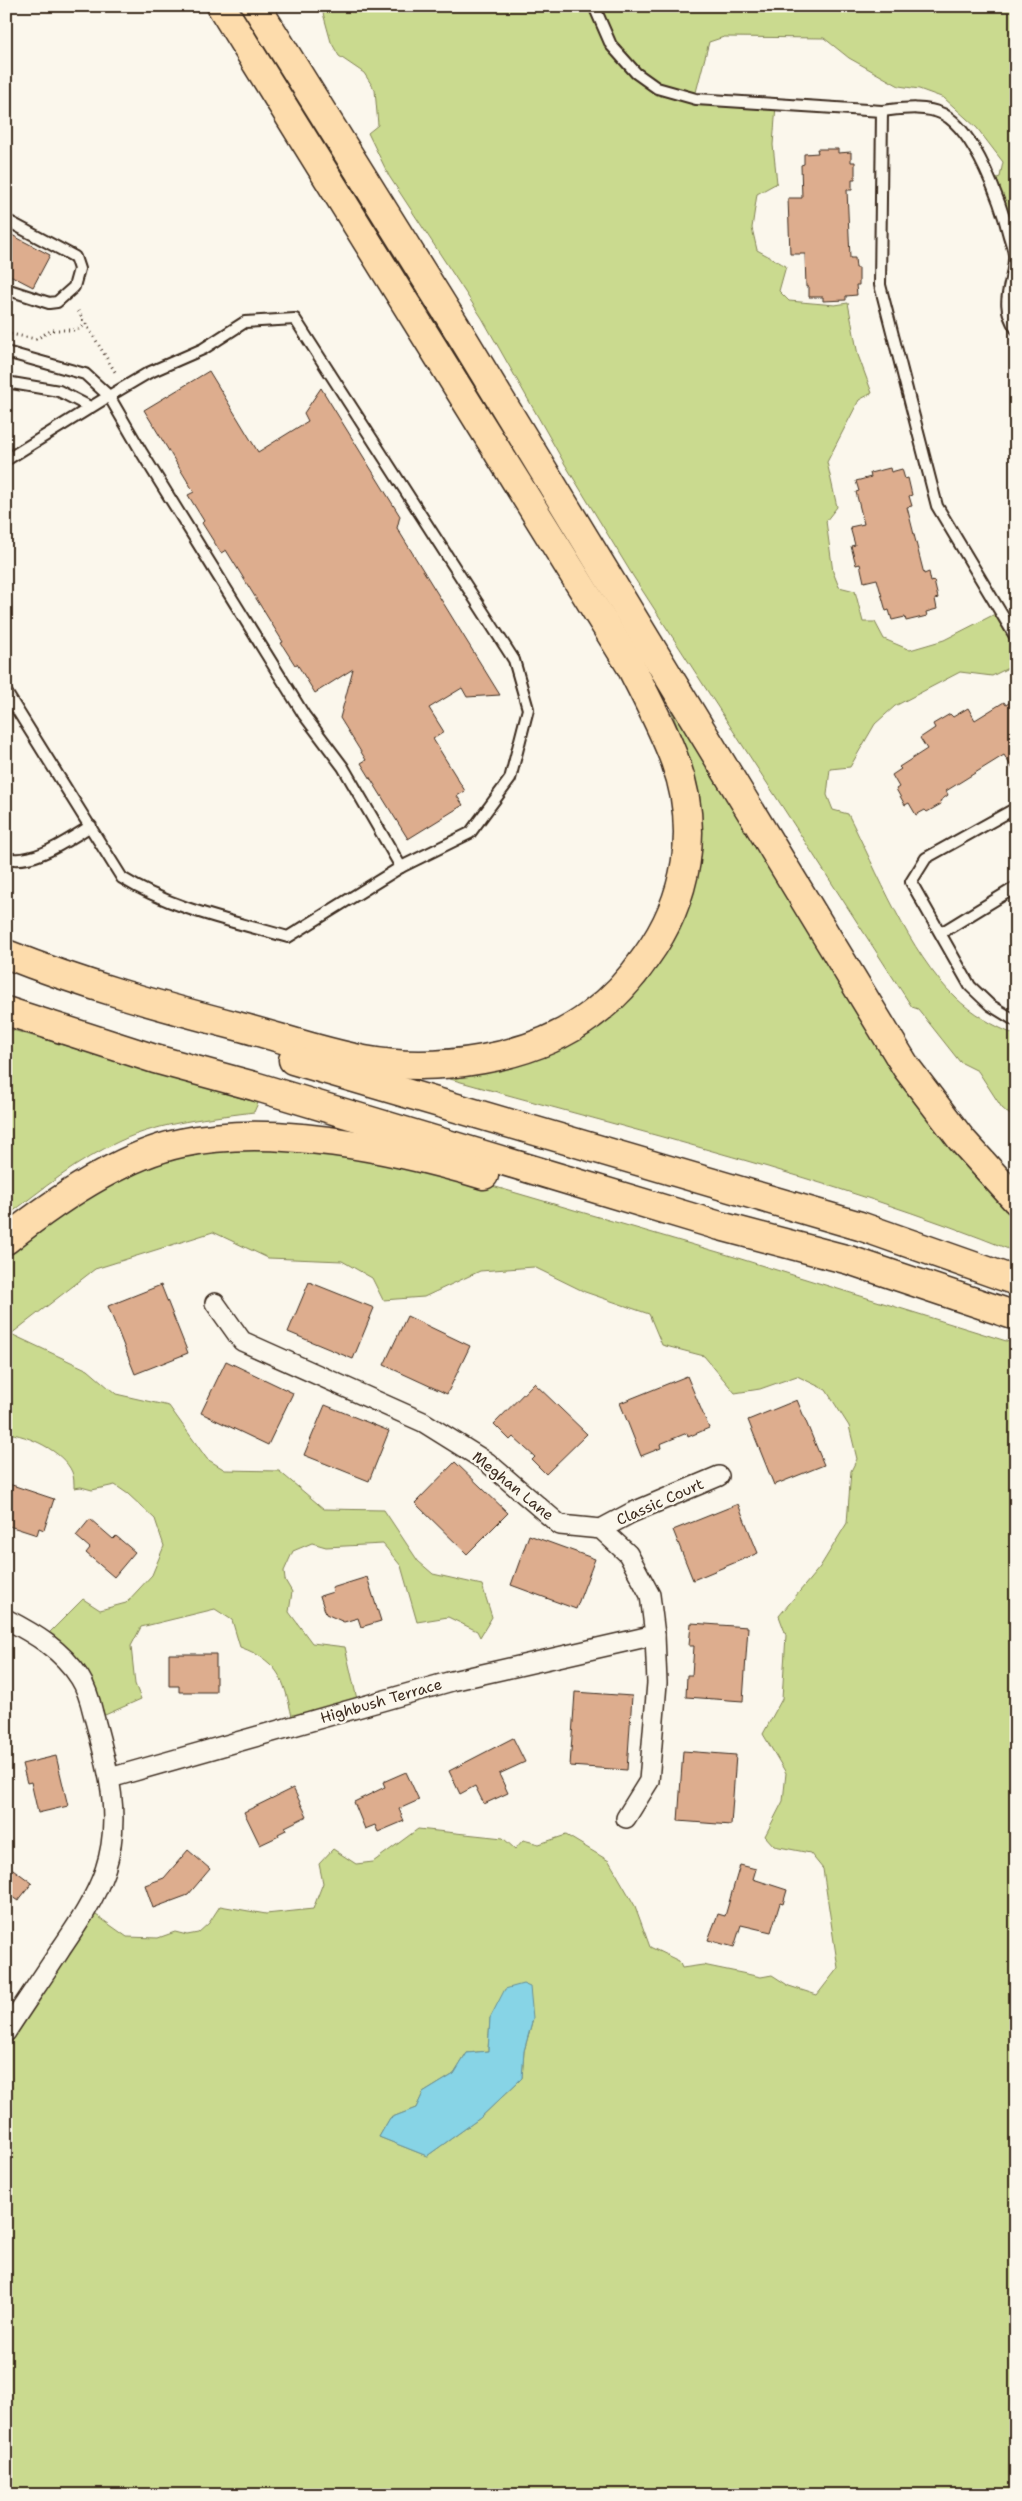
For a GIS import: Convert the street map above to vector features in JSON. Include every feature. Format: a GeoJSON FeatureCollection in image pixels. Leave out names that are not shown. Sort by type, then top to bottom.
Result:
{"type":"FeatureCollection","features":[{"type":"Feature","properties":{"kind":"highway"},"geometry":{"type":"LineString","coordinates":[[6,954],[100,987],[184,1012],[364,1060],[428,1065],[461,1064],[501,1055],[551,1037],[589,1017],[614,996],[635,973],[655,945],[671,917],[683,885],[689,840],[685,794],[676,762],[630,665],[222,6]]}},
{"type":"Feature","properties":{"kind":"highway"},"geometry":{"type":"LineString","coordinates":[[256,6],[455,325],[906,1067],[961,1139],[1016,1200]]}},
{"type":"Feature","properties":{"kind":"highway"},"geometry":{"type":"LineString","coordinates":[[6,971],[192,1033],[320,1068],[851,1224],[1016,1281]]}},
{"type":"Feature","properties":{"kind":"highway"},"geometry":{"type":"LineString","coordinates":[[6,1011],[155,1059],[254,1086],[720,1226],[849,1260],[1016,1316]]}},
{"type":"Feature","properties":{"kind":"highway"},"geometry":{"type":"LineString","coordinates":[[6,1240],[93,1179],[152,1151],[181,1143],[221,1138],[303,1139],[411,1156],[537,1191],[720,1226]]}},
{"type":"Feature","properties":{"kind":"street","name":"Meghan Lane"},"geometry":{"type":"LineString","coordinates":[[215,1303],[242,1341],[423,1422],[487,1462],[560,1525],[601,1528]]}},
{"type":"Feature","properties":{"kind":"street","name":"Classic Court"},"geometry":{"type":"LineString","coordinates":[[601,1528],[631,1513],[718,1476]]}},
{"type":"Feature","properties":{"kind":"street"},"geometry":{"type":"LineString","coordinates":[[601,1528],[628,1554],[650,1595],[655,1635],[656,1692],[649,1782],[626,1818]]}},
{"type":"Feature","properties":{"kind":"street"},"geometry":{"type":"LineString","coordinates":[[6,1620],[38,1636],[53,1648],[79,1677],[88,1693],[110,1778],[112,1832],[105,1871],[86,1911],[6,2032]]}},
{"type":"Feature","properties":{"kind":"street","name":"Highbush Terrace"},"geometry":{"type":"LineString","coordinates":[[110,1778],[452,1681],[655,1635]]}},
{"type":"Feature","properties":{"kind":"lane"},"geometry":{"type":"LineString","coordinates":[[594,6],[611,45],[636,73],[657,88],[696,99],[882,111],[917,108],[943,114],[964,133],[1002,206],[1014,258],[1006,294],[1008,317],[1016,329]]}},
{"type":"Feature","properties":{"kind":"lane"},"geometry":{"type":"LineString","coordinates":[[882,111],[880,285],[937,506],[1016,638]]}},
{"type":"Feature","properties":{"kind":"lane"},"geometry":{"type":"LineString","coordinates":[[6,220],[75,257],[79,269],[74,287],[57,302],[49,304],[6,289]]}},
{"type":"Feature","properties":{"kind":"lane"},"geometry":{"type":"LineString","coordinates":[[6,460],[148,373],[203,349],[245,322],[295,319],[514,660],[528,709],[510,779],[470,833],[401,867],[288,937],[215,916],[146,893],[122,878],[6,693]]}},
{"type":"Feature","properties":{"kind":"lane"},"geometry":{"type":"LineString","coordinates":[[6,352],[85,374],[109,396],[142,453],[304,715],[343,767],[401,867]]}},
{"type":"Feature","properties":{"kind":"lane"},"geometry":{"type":"LineString","coordinates":[[6,382],[59,391],[90,407]]}},
{"type":"Feature","properties":{"kind":"lane"},"geometry":{"type":"LineString","coordinates":[[1016,808],[926,858],[911,882],[970,986],[990,1005],[1016,1021]]}},
{"type":"Feature","properties":{"kind":"lane"},"geometry":{"type":"LineString","coordinates":[[6,858],[16,860],[50,850],[91,826]]}},
{"type":"Feature","properties":{"kind":"lane"},"geometry":{"type":"LineString","coordinates":[[941,932],[1016,887]]}},
{"type":"Feature","properties":{"kind":"path"},"geometry":{"type":"LineString","coordinates":[[78,311],[124,387]]}},
{"type":"Feature","properties":{"kind":"path"},"geometry":{"type":"LineString","coordinates":[[6,333],[36,339],[52,330],[77,330],[87,324]]}},
{"type":"Feature","properties":{"kind":"green space"},"geometry":{"type":"Polygon","coordinates":[[[321,6],[1016,6],[1016,241],[999,199],[997,178],[1000,177],[1003,162],[977,128],[944,98],[919,89],[899,86],[849,58],[824,38],[724,37],[709,42],[695,96],[776,105],[773,145],[777,183],[757,194],[752,228],[757,250],[786,266],[779,291],[789,301],[835,305],[848,303],[858,355],[872,393],[859,400],[827,462],[837,507],[826,521],[833,572],[839,587],[855,591],[863,622],[875,622],[884,639],[910,650],[944,640],[995,614],[1001,616],[1016,643],[1016,664],[992,676],[960,672],[895,706],[875,724],[850,767],[830,769],[827,795],[833,810],[848,814],[895,910],[923,958],[938,979],[968,1009],[992,1024],[1016,1035],[1016,1120],[1002,1108],[978,1071],[960,1062],[918,1009],[912,1007],[633,576],[563,461],[482,318],[389,176],[368,133],[378,125],[375,90],[364,73],[339,56],[331,42],[321,6]]]}},
{"type":"Feature","properties":{"kind":"green space"},"geometry":{"type":"Polygon","coordinates":[[[672,700],[1016,1213],[1016,1252],[946,1225],[804,1178],[660,1136],[443,1077],[531,1053],[650,963],[698,805],[687,753],[670,707],[672,700]]]}},
{"type":"Feature","properties":{"kind":"green space"},"geometry":{"type":"Polygon","coordinates":[[[6,1028],[258,1103],[254,1112],[169,1125],[120,1141],[75,1166],[6,1217],[6,1028]]]}},
{"type":"Feature","properties":{"kind":"green space"},"geometry":{"type":"Polygon","coordinates":[[[297,1141],[482,1183],[728,1255],[1016,1344],[1016,2495],[6,2495],[6,2028],[89,1910],[127,1937],[158,1938],[175,1932],[187,1935],[198,1933],[209,1923],[220,1906],[266,1914],[313,1909],[323,1883],[319,1864],[333,1849],[356,1864],[373,1862],[418,1829],[503,1838],[515,1849],[523,1840],[539,1844],[566,1835],[609,1861],[635,1906],[650,1947],[679,1961],[682,1968],[703,1965],[761,1977],[772,1975],[789,1986],[817,1995],[838,1968],[823,1869],[810,1853],[774,1846],[765,1836],[783,1801],[786,1773],[763,1734],[782,1699],[786,1635],[779,1616],[820,1567],[847,1523],[851,1471],[857,1459],[849,1426],[826,1390],[797,1376],[760,1389],[735,1393],[704,1356],[662,1345],[649,1314],[585,1292],[534,1267],[480,1271],[424,1297],[383,1300],[372,1278],[342,1261],[268,1258],[213,1232],[95,1269],[11,1334],[88,1370],[116,1394],[169,1406],[207,1459],[225,1470],[279,1471],[324,1509],[384,1510],[418,1561],[433,1574],[482,1585],[492,1617],[480,1637],[477,1631],[448,1617],[417,1622],[401,1566],[383,1544],[326,1547],[312,1543],[293,1551],[284,1571],[285,1580],[292,1592],[289,1612],[312,1643],[345,1647],[359,1708],[294,1725],[288,1698],[280,1677],[274,1668],[255,1653],[240,1647],[232,1620],[215,1609],[141,1627],[131,1646],[135,1684],[141,1699],[96,1719],[43,1639],[83,1599],[100,1610],[126,1603],[152,1575],[164,1546],[155,1519],[128,1494],[115,1485],[92,1490],[81,1487],[74,1488],[72,1472],[61,1457],[44,1445],[15,1434],[6,1433],[6,1257],[119,1174],[208,1150],[297,1141]],[[490,2018],[488,2051],[467,2053],[454,2074],[423,2093],[416,2108],[390,2118],[379,2137],[427,2156],[480,2118],[522,2078],[524,2051],[533,2018],[490,2018]]]}},
{"type":"Feature","properties":{"kind":"water"},"geometry":{"type":"Polygon","coordinates":[[[523,1984],[530,1987],[533,2018],[524,2051],[522,2078],[480,2118],[427,2156],[379,2137],[390,2118],[416,2108],[423,2093],[454,2074],[467,2053],[488,2051],[490,2018],[505,1989],[523,1984]]]}},
{"type":"Feature","properties":{"kind":"building"},"geometry":{"type":"Polygon","coordinates":[[[817,149],[838,149],[838,153],[851,152],[851,162],[855,162],[855,179],[852,179],[852,190],[847,190],[850,258],[855,258],[856,268],[859,268],[859,285],[856,285],[857,295],[846,296],[846,300],[823,301],[823,297],[809,297],[809,287],[806,287],[805,254],[790,254],[788,198],[802,198],[801,165],[804,164],[804,154],[818,153],[817,149]]]}},
{"type":"Feature","properties":{"kind":"building"},"geometry":{"type":"Polygon","coordinates":[[[6,232],[50,255],[33,287],[6,273],[6,232]]]}},
{"type":"Feature","properties":{"kind":"building"},"geometry":{"type":"Polygon","coordinates":[[[209,371],[258,452],[308,421],[304,413],[321,388],[400,516],[397,528],[500,695],[467,697],[462,688],[429,708],[444,732],[433,739],[465,791],[457,796],[463,805],[408,839],[361,763],[366,760],[340,718],[353,669],[315,693],[281,643],[283,642],[226,550],[221,553],[202,523],[204,521],[188,495],[194,492],[144,410],[209,371]]]}},
{"type":"Feature","properties":{"kind":"building"},"geometry":{"type":"Polygon","coordinates":[[[890,468],[891,472],[902,469],[905,479],[908,478],[912,495],[909,496],[912,506],[907,507],[924,574],[929,572],[931,582],[934,581],[938,598],[935,599],[937,609],[926,612],[927,616],[906,621],[905,617],[892,620],[889,610],[886,611],[877,579],[864,582],[860,564],[856,565],[851,546],[855,545],[850,527],[864,524],[856,492],[859,491],[856,481],[871,477],[870,473],[890,468]]]}},
{"type":"Feature","properties":{"kind":"building"},"geometry":{"type":"Polygon","coordinates":[[[1016,698],[1016,774],[1004,755],[946,791],[948,795],[940,801],[941,804],[927,812],[925,810],[916,815],[909,803],[905,805],[896,789],[899,787],[892,775],[901,769],[899,767],[927,749],[920,738],[935,728],[933,724],[950,714],[953,717],[968,708],[975,720],[1004,702],[1006,705],[1016,698]]]}},
{"type":"Feature","properties":{"kind":"building"},"geometry":{"type":"Polygon","coordinates":[[[309,1282],[374,1308],[353,1359],[288,1332],[309,1282]]]}},
{"type":"Feature","properties":{"kind":"building"},"geometry":{"type":"Polygon","coordinates":[[[161,1285],[188,1353],[135,1374],[108,1306],[161,1285]]]}},
{"type":"Feature","properties":{"kind":"building"},"geometry":{"type":"Polygon","coordinates":[[[407,1316],[470,1346],[447,1394],[384,1365],[407,1316]]]}},
{"type":"Feature","properties":{"kind":"building"},"geometry":{"type":"Polygon","coordinates":[[[226,1361],[293,1393],[268,1445],[201,1413],[226,1361]]]}},
{"type":"Feature","properties":{"kind":"building"},"geometry":{"type":"Polygon","coordinates":[[[687,1376],[709,1428],[688,1437],[687,1433],[660,1444],[661,1448],[641,1456],[620,1403],[687,1376]]]}},
{"type":"Feature","properties":{"kind":"building"},"geometry":{"type":"Polygon","coordinates":[[[534,1383],[587,1434],[546,1474],[532,1460],[535,1457],[513,1437],[510,1440],[494,1424],[534,1383]]]}},
{"type":"Feature","properties":{"kind":"building"},"geometry":{"type":"Polygon","coordinates":[[[797,1400],[824,1465],[774,1485],[748,1420],[797,1400]]]}},
{"type":"Feature","properties":{"kind":"building"},"geometry":{"type":"Polygon","coordinates":[[[325,1405],[389,1431],[369,1481],[304,1455],[325,1405]]]}},
{"type":"Feature","properties":{"kind":"building"},"geometry":{"type":"Polygon","coordinates":[[[455,1462],[508,1513],[467,1554],[415,1503],[455,1462]]]}},
{"type":"Feature","properties":{"kind":"building"},"geometry":{"type":"Polygon","coordinates":[[[6,1483],[54,1499],[44,1530],[39,1528],[37,1535],[6,1525],[6,1483]]]}},
{"type":"Feature","properties":{"kind":"building"},"geometry":{"type":"Polygon","coordinates":[[[738,1504],[758,1553],[693,1580],[673,1530],[738,1504]]]}},
{"type":"Feature","properties":{"kind":"building"},"geometry":{"type":"Polygon","coordinates":[[[90,1519],[113,1539],[116,1536],[135,1552],[114,1577],[86,1553],[90,1548],[76,1536],[90,1519]]]}},
{"type":"Feature","properties":{"kind":"building"},"geometry":{"type":"Polygon","coordinates":[[[529,1535],[595,1559],[576,1609],[511,1585],[529,1535]]]}},
{"type":"Feature","properties":{"kind":"building"},"geometry":{"type":"Polygon","coordinates":[[[367,1577],[381,1621],[361,1627],[358,1618],[344,1622],[326,1614],[320,1596],[333,1592],[332,1588],[367,1577]]]}},
{"type":"Feature","properties":{"kind":"building"},"geometry":{"type":"Polygon","coordinates":[[[691,1623],[748,1627],[743,1701],[686,1697],[687,1675],[692,1675],[694,1646],[689,1646],[691,1623]]]}},
{"type":"Feature","properties":{"kind":"building"},"geometry":{"type":"Polygon","coordinates":[[[169,1654],[216,1654],[216,1692],[179,1692],[179,1686],[169,1686],[169,1654]]]}},
{"type":"Feature","properties":{"kind":"building"},"geometry":{"type":"Polygon","coordinates":[[[575,1692],[632,1696],[627,1770],[570,1766],[575,1692]]]}},
{"type":"Feature","properties":{"kind":"building"},"geometry":{"type":"Polygon","coordinates":[[[513,1738],[525,1762],[499,1774],[508,1793],[484,1804],[475,1786],[460,1794],[449,1771],[513,1738]]]}},
{"type":"Feature","properties":{"kind":"building"},"geometry":{"type":"Polygon","coordinates":[[[683,1751],[736,1755],[731,1825],[678,1821],[683,1751]]]}},
{"type":"Feature","properties":{"kind":"building"},"geometry":{"type":"Polygon","coordinates":[[[56,1756],[68,1806],[38,1813],[31,1782],[27,1783],[22,1764],[56,1756]]]}},
{"type":"Feature","properties":{"kind":"building"},"geometry":{"type":"Polygon","coordinates":[[[406,1772],[419,1800],[399,1809],[404,1821],[378,1832],[375,1825],[365,1829],[354,1802],[385,1787],[383,1782],[406,1772]]]}},
{"type":"Feature","properties":{"kind":"building"},"geometry":{"type":"Polygon","coordinates":[[[293,1788],[307,1816],[285,1827],[286,1830],[278,1834],[279,1836],[260,1845],[244,1812],[293,1788]]]}},
{"type":"Feature","properties":{"kind":"building"},"geometry":{"type":"Polygon","coordinates":[[[188,1850],[210,1869],[188,1895],[153,1908],[145,1885],[164,1878],[188,1850]]]}},
{"type":"Feature","properties":{"kind":"building"},"geometry":{"type":"Polygon","coordinates":[[[6,1864],[32,1883],[18,1901],[6,1893],[6,1864]]]}},
{"type":"Feature","properties":{"kind":"building"},"geometry":{"type":"Polygon","coordinates":[[[740,1865],[756,1869],[753,1879],[787,1890],[783,1904],[780,1903],[771,1932],[741,1925],[734,1947],[708,1940],[718,1914],[725,1916],[740,1865]]]}}]}
